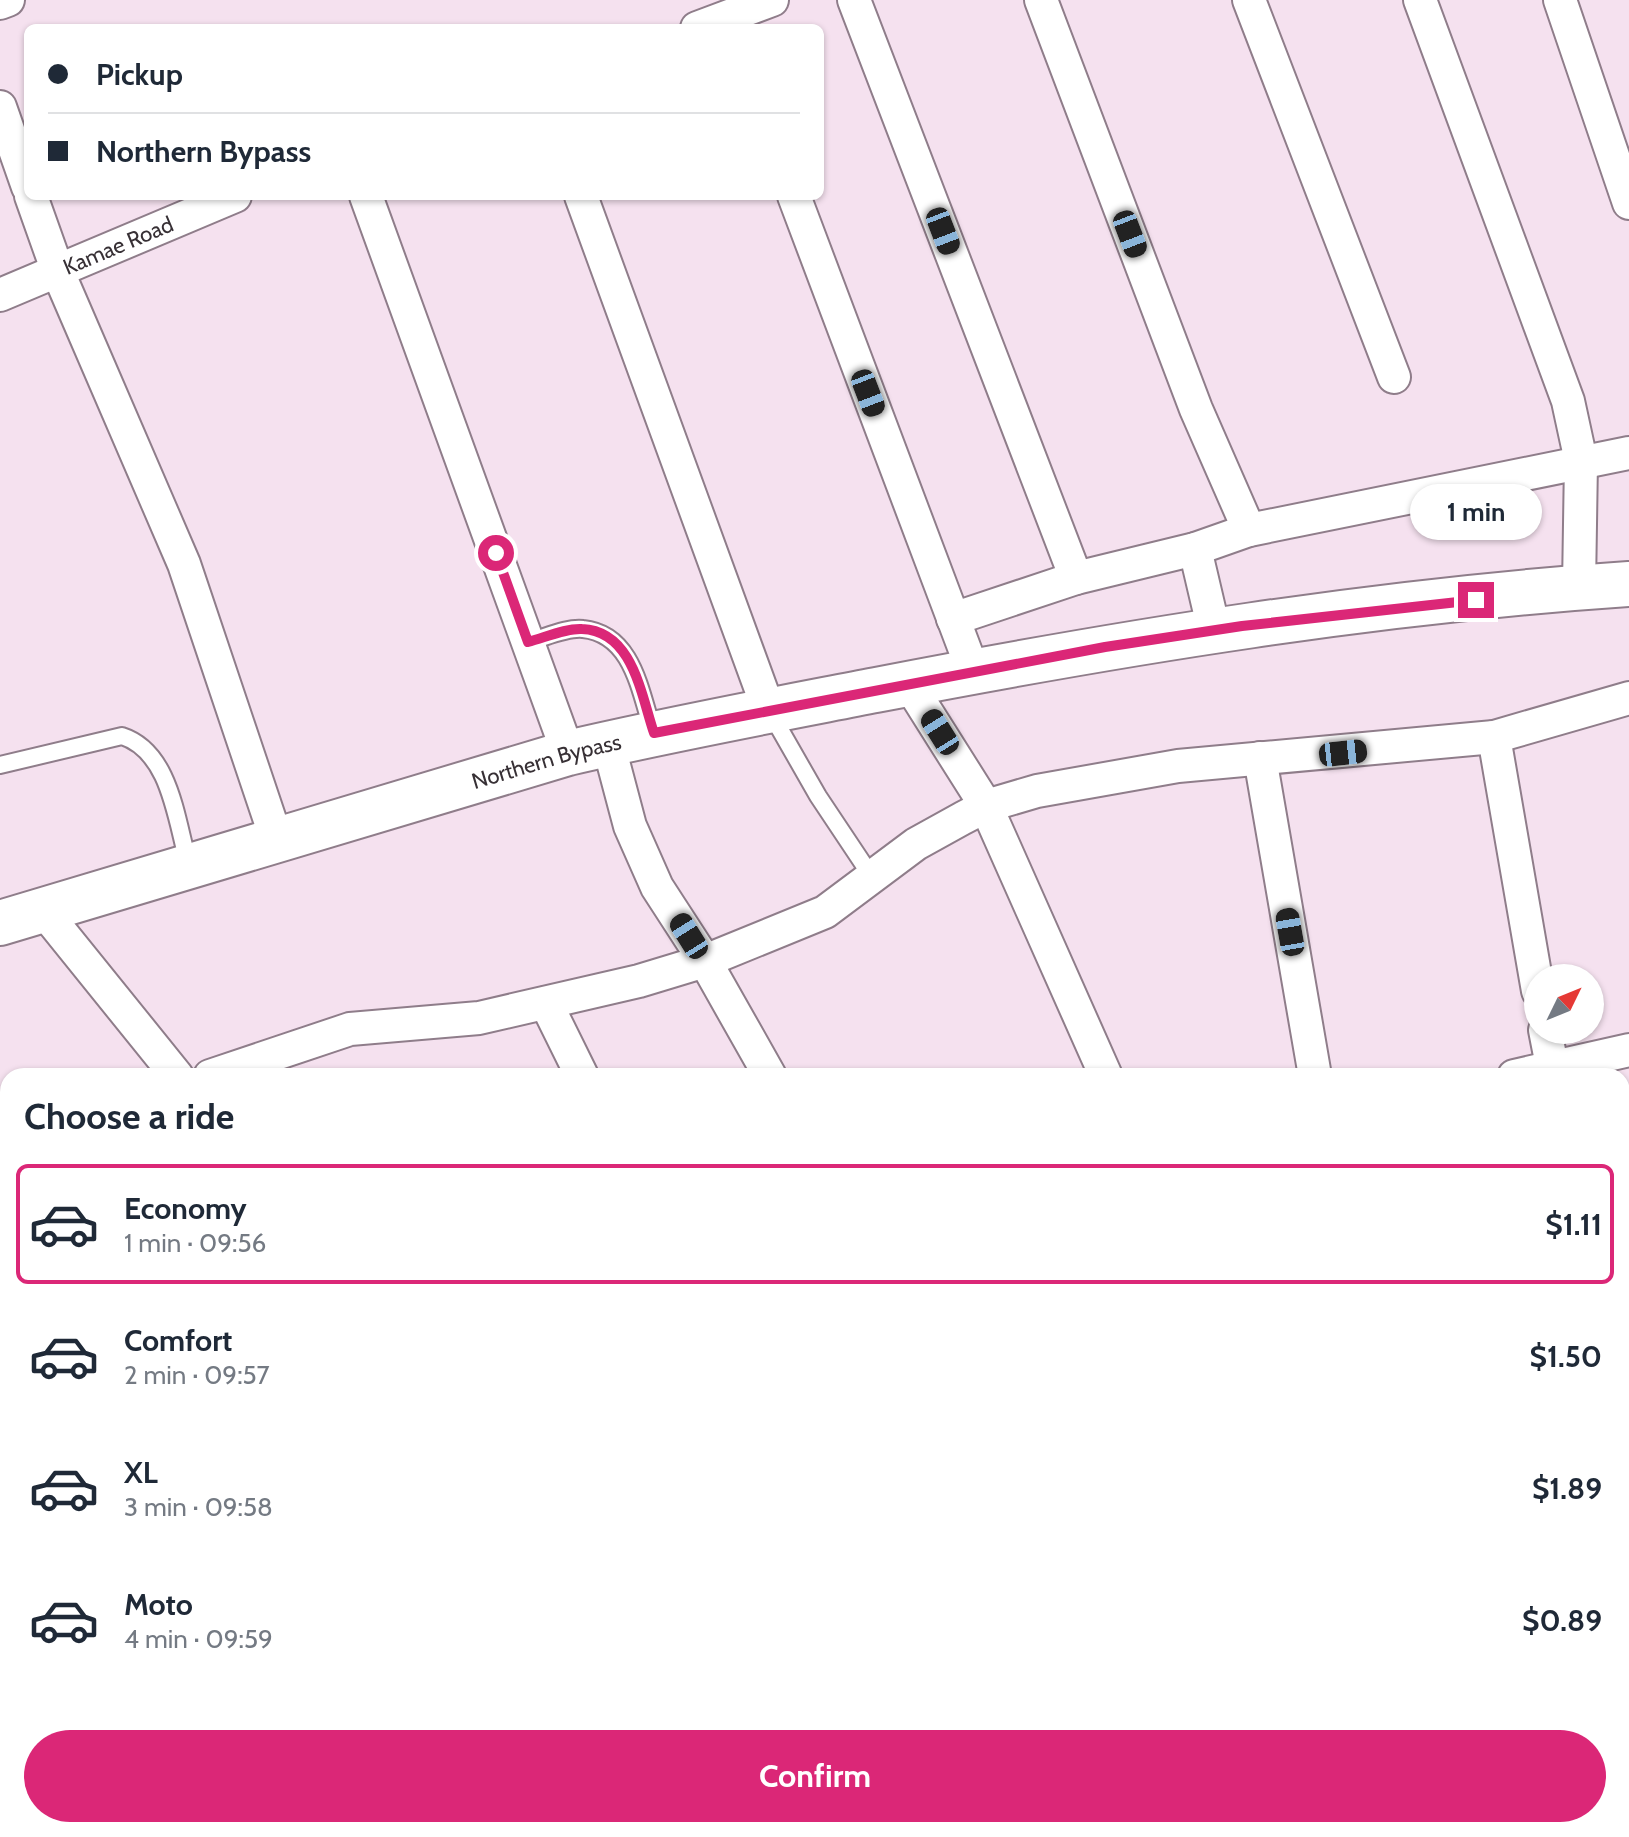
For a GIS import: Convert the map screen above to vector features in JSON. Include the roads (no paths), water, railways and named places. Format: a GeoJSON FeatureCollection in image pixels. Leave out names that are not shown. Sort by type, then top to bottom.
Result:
{"type":"FeatureCollection","features":[{"type":"Feature","properties":{"kind":"main road","name":"Northern Bypass"},"geometry":{"type":"LineString","coordinates":[[0,923],[588,748],[654,733],[973,671],[1214,630],[1579,587],[1629,584]]}},
{"type":"Feature","properties":{"kind":"street"},"geometry":{"type":"LineString","coordinates":[[0,3],[8,0]]}},
{"type":"Feature","properties":{"kind":"street"},"geometry":{"type":"LineString","coordinates":[[729,22],[772,0]]}},
{"type":"Feature","properties":{"kind":"street"},"geometry":{"type":"LineString","coordinates":[[854,0],[1076,578]]}},
{"type":"Feature","properties":{"kind":"street"},"geometry":{"type":"LineString","coordinates":[[1041,0],[1196,409],[1249,530]]}},
{"type":"Feature","properties":{"kind":"street"},"geometry":{"type":"LineString","coordinates":[[1249,0],[1394,377]]}},
{"type":"Feature","properties":{"kind":"street"},"geometry":{"type":"LineString","coordinates":[[1420,0],[1568,401],[1581,461],[1579,587]]}},
{"type":"Feature","properties":{"kind":"street"},"geometry":{"type":"LineString","coordinates":[[1560,0],[1629,203]]}},
{"type":"Feature","properties":{"kind":"street"},"geometry":{"type":"LineString","coordinates":[[0,107],[24,176]]}},
{"type":"Feature","properties":{"kind":"street"},"geometry":{"type":"LineString","coordinates":[[32,200],[58,272],[184,564],[277,841]]}},
{"type":"Feature","properties":{"kind":"street","name":"Kamae Road"},"geometry":{"type":"LineString","coordinates":[[0,295],[226,200]]}},
{"type":"Feature","properties":{"kind":"street"},"geometry":{"type":"LineString","coordinates":[[367,200],[528,642],[630,826],[657,887],[705,961],[765,1068]]}},
{"type":"Feature","properties":{"kind":"street"},"geometry":{"type":"LineString","coordinates":[[582,200],[769,711]]}},
{"type":"Feature","properties":{"kind":"street"},"geometry":{"type":"LineString","coordinates":[[796,200],[973,671]]}},
{"type":"Feature","properties":{"kind":"street"},"geometry":{"type":"LineString","coordinates":[[953,619],[1076,578],[1195,549],[1249,530],[1629,453]]}},
{"type":"Feature","properties":{"kind":"street"},"geometry":{"type":"LineString","coordinates":[[1195,549],[1214,630]]}},
{"type":"Feature","properties":{"kind":"street"},"geometry":{"type":"LineString","coordinates":[[909,684],[986,806],[1102,1068]]}},
{"type":"Feature","properties":{"kind":"street"},"geometry":{"type":"LineString","coordinates":[[234,1068],[350,1029],[479,1018],[639,981],[705,961],[825,912],[916,844],[986,806],[1037,791],[1125,775],[1260,758],[1316,756],[1494,737],[1629,698]]}},
{"type":"Feature","properties":{"kind":"street"},"geometry":{"type":"LineString","coordinates":[[1494,737],[1533,964]]}},
{"type":"Feature","properties":{"kind":"street"},"geometry":{"type":"LineString","coordinates":[[1260,758],[1314,1068]]}},
{"type":"Feature","properties":{"kind":"street"},"geometry":{"type":"LineString","coordinates":[[43,910],[171,1068]]}},
{"type":"Feature","properties":{"kind":"street"},"geometry":{"type":"LineString","coordinates":[[546,1003],[578,1068]]}},
{"type":"Feature","properties":{"kind":"street"},"geometry":{"type":"LineString","coordinates":[[1547,1044],[1551,1068]]}},
{"type":"Feature","properties":{"kind":"street"},"geometry":{"type":"LineString","coordinates":[[1563,1068],[1629,1050]]}},
{"type":"Feature","properties":{"kind":"lane"},"geometry":{"type":"LineString","coordinates":[[528,642],[581,628],[604,635],[626,652],[654,733]]}},
{"type":"Feature","properties":{"kind":"lane"},"geometry":{"type":"LineString","coordinates":[[769,711],[818,796],[872,877]]}},
{"type":"Feature","properties":{"kind":"lane"},"geometry":{"type":"LineString","coordinates":[[0,765],[122,736],[138,741],[163,776],[190,867]]}},
{"type":"Feature","properties":{"kind":"lane"},"geometry":{"type":"LineString","coordinates":[[0,1417],[0,1467]]}}]}
